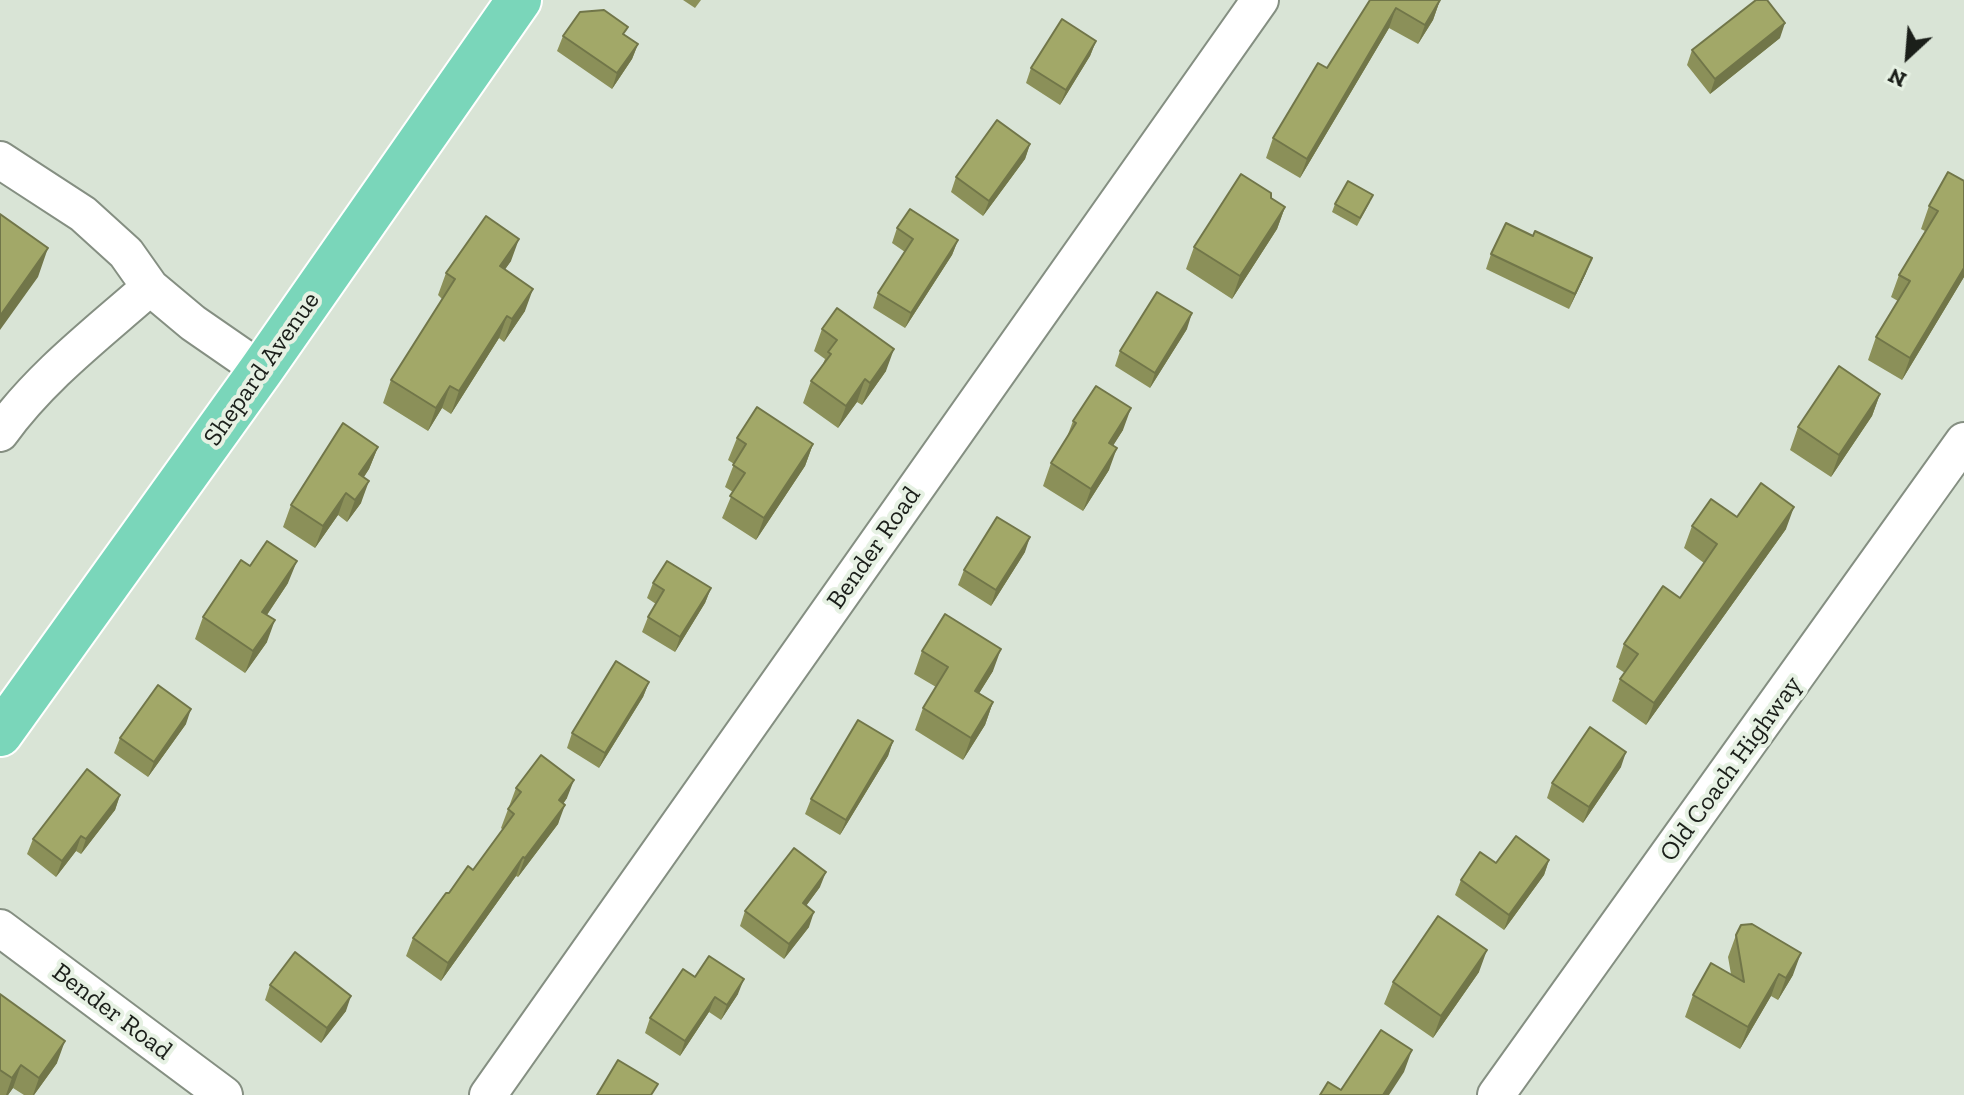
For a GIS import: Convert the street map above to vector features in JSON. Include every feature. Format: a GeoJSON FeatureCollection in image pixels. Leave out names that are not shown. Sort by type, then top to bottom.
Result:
{"type":"FeatureCollection","features":[{"type":"Feature","properties":{"kind":"main road","name":"Shepard Avenue"},"geometry":{"type":"LineString","coordinates":[[0,734],[261,370],[519,0]]}},
{"type":"Feature","properties":{"kind":"street","name":"Bender Road"},"geometry":{"type":"LineString","coordinates":[[488,1095],[1260,0]]}},
{"type":"Feature","properties":{"kind":"street"},"geometry":{"type":"LineString","coordinates":[[0,160],[83,214],[126,253],[150,287],[193,323],[261,370]]}},
{"type":"Feature","properties":{"kind":"street"},"geometry":{"type":"LineString","coordinates":[[0,433],[17,410],[57,369],[150,287]]}},
{"type":"Feature","properties":{"kind":"street","name":"Old Coach Highway"},"geometry":{"type":"LineString","coordinates":[[1496,1095],[1964,441]]}},
{"type":"Feature","properties":{"kind":"street","name":"Bender Road"},"geometry":{"type":"LineString","coordinates":[[0,928],[224,1095]]}},
{"type":"Feature","properties":{"kind":"building"},"geometry":{"type":"Polygon","coordinates":[[[1370,0],[1440,0],[1425,25],[1396,8],[1307,159],[1273,138],[1318,63],[1327,68],[1370,0]]]}},
{"type":"Feature","properties":{"kind":"building"},"geometry":{"type":"Polygon","coordinates":[[[1756,0],[1767,0],[1785,23],[1715,79],[1692,50],[1756,0]]]}},
{"type":"Feature","properties":{"kind":"building"},"geometry":{"type":"Polygon","coordinates":[[[604,10],[628,27],[623,34],[638,44],[617,73],[563,36],[580,12],[604,10]]]}},
{"type":"Feature","properties":{"kind":"building"},"geometry":{"type":"Polygon","coordinates":[[[1062,19],[1096,41],[1066,90],[1031,68],[1062,19]]]}},
{"type":"Feature","properties":{"kind":"building"},"geometry":{"type":"Polygon","coordinates":[[[997,120],[1030,144],[989,201],[956,177],[997,120]]]}},
{"type":"Feature","properties":{"kind":"building"},"geometry":{"type":"Polygon","coordinates":[[[1948,172],[1964,181],[1964,268],[1910,358],[1876,337],[1910,281],[1899,275],[1938,211],[1929,206],[1948,172]]]}},
{"type":"Feature","properties":{"kind":"building"},"geometry":{"type":"Polygon","coordinates":[[[1241,174],[1271,193],[1271,198],[1285,207],[1240,276],[1194,247],[1241,174]]]}},
{"type":"Feature","properties":{"kind":"building"},"geometry":{"type":"Polygon","coordinates":[[[1348,181],[1373,195],[1360,218],[1335,204],[1348,181]]]}},
{"type":"Feature","properties":{"kind":"building"},"geometry":{"type":"Polygon","coordinates":[[[910,209],[958,240],[911,313],[878,293],[913,239],[897,228],[910,209]]]}},
{"type":"Feature","properties":{"kind":"building"},"geometry":{"type":"Polygon","coordinates":[[[0,214],[48,248],[0,316],[0,214]]]}},
{"type":"Feature","properties":{"kind":"building"},"geometry":{"type":"Polygon","coordinates":[[[486,216],[519,239],[500,266],[533,289],[512,319],[507,316],[459,391],[450,386],[436,408],[391,380],[455,279],[446,273],[486,216]]]}},
{"type":"Feature","properties":{"kind":"building"},"geometry":{"type":"Polygon","coordinates":[[[1506,223],[1533,236],[1535,231],[1592,258],[1575,294],[1491,254],[1506,223]]]}},
{"type":"Feature","properties":{"kind":"building"},"geometry":{"type":"Polygon","coordinates":[[[1157,292],[1192,313],[1155,373],[1120,351],[1157,292]]]}},
{"type":"Feature","properties":{"kind":"building"},"geometry":{"type":"Polygon","coordinates":[[[837,308],[894,349],[870,383],[865,379],[846,406],[811,381],[831,354],[828,352],[837,340],[822,329],[837,308]]]}},
{"type":"Feature","properties":{"kind":"building"},"geometry":{"type":"Polygon","coordinates":[[[1839,366],[1880,394],[1839,455],[1798,427],[1839,366]]]}},
{"type":"Feature","properties":{"kind":"building"},"geometry":{"type":"Polygon","coordinates":[[[1096,386],[1131,408],[1109,443],[1117,448],[1091,489],[1051,463],[1096,386]]]}},
{"type":"Feature","properties":{"kind":"building"},"geometry":{"type":"Polygon","coordinates":[[[757,407],[813,444],[764,518],[730,496],[745,473],[733,465],[746,444],[737,438],[757,407]]]}},
{"type":"Feature","properties":{"kind":"building"},"geometry":{"type":"Polygon","coordinates":[[[343,423],[378,447],[359,474],[369,481],[355,500],[346,493],[323,526],[291,505],[343,423]]]}},
{"type":"Feature","properties":{"kind":"building"},"geometry":{"type":"Polygon","coordinates":[[[1761,483],[1794,507],[1654,703],[1620,679],[1638,654],[1624,644],[1663,586],[1680,598],[1717,544],[1692,526],[1711,499],[1737,517],[1761,483]]]}},
{"type":"Feature","properties":{"kind":"building"},"geometry":{"type":"Polygon","coordinates":[[[997,517],[1030,537],[996,590],[964,570],[997,517]]]}},
{"type":"Feature","properties":{"kind":"building"},"geometry":{"type":"Polygon","coordinates":[[[267,541],[297,561],[262,612],[275,620],[253,651],[203,617],[241,560],[250,566],[267,541]]]}},
{"type":"Feature","properties":{"kind":"building"},"geometry":{"type":"Polygon","coordinates":[[[667,561],[711,588],[680,637],[648,617],[664,590],[653,583],[667,561]]]}},
{"type":"Feature","properties":{"kind":"building"},"geometry":{"type":"Polygon","coordinates":[[[945,614],[1001,649],[975,691],[993,702],[971,738],[923,708],[948,667],[922,651],[945,614]]]}},
{"type":"Feature","properties":{"kind":"building"},"geometry":{"type":"Polygon","coordinates":[[[616,661],[649,682],[605,753],[572,733],[616,661]]]}},
{"type":"Feature","properties":{"kind":"building"},"geometry":{"type":"Polygon","coordinates":[[[158,685],[191,709],[154,762],[120,738],[158,685]]]}},
{"type":"Feature","properties":{"kind":"building"},"geometry":{"type":"Polygon","coordinates":[[[858,720],[893,741],[846,820],[811,799],[858,720]]]}},
{"type":"Feature","properties":{"kind":"building"},"geometry":{"type":"Polygon","coordinates":[[[1590,727],[1626,752],[1589,807],[1552,783],[1590,727]]]}},
{"type":"Feature","properties":{"kind":"building"},"geometry":{"type":"Polygon","coordinates":[[[541,755],[574,780],[559,800],[565,805],[523,857],[448,963],[413,938],[468,866],[473,870],[514,814],[508,809],[521,792],[516,788],[541,755]]]}},
{"type":"Feature","properties":{"kind":"building"},"geometry":{"type":"Polygon","coordinates":[[[87,769],[120,795],[86,839],[81,836],[62,861],[33,839],[87,769]]]}},
{"type":"Feature","properties":{"kind":"building"},"geometry":{"type":"Polygon","coordinates":[[[1516,836],[1549,860],[1509,915],[1461,880],[1480,852],[1496,863],[1516,836]]]}},
{"type":"Feature","properties":{"kind":"building"},"geometry":{"type":"Polygon","coordinates":[[[794,848],[826,872],[803,903],[814,912],[789,944],[745,911],[794,848]]]}},
{"type":"Feature","properties":{"kind":"building"},"geometry":{"type":"Polygon","coordinates":[[[1438,916],[1487,950],[1441,1016],[1393,982],[1438,916]]]}},
{"type":"Feature","properties":{"kind":"building"},"geometry":{"type":"Polygon","coordinates":[[[1752,924],[1801,953],[1786,978],[1779,974],[1748,1027],[1693,995],[1711,963],[1744,982],[1736,935],[1741,925],[1752,924]]]}},
{"type":"Feature","properties":{"kind":"building"},"geometry":{"type":"Polygon","coordinates":[[[295,952],[351,996],[327,1028],[270,985],[295,952]]]}},
{"type":"Feature","properties":{"kind":"building"},"geometry":{"type":"Polygon","coordinates":[[[709,956],[744,979],[727,1005],[715,997],[685,1041],[650,1018],[683,969],[695,977],[709,956]]]}},
{"type":"Feature","properties":{"kind":"building"},"geometry":{"type":"Polygon","coordinates":[[[0,994],[65,1041],[39,1078],[21,1065],[12,1078],[0,1070],[0,994]]]}},
{"type":"Feature","properties":{"kind":"building"},"geometry":{"type":"Polygon","coordinates":[[[1381,1030],[1412,1050],[1383,1095],[1320,1095],[1328,1082],[1341,1090],[1381,1030]]]}},
{"type":"Feature","properties":{"kind":"building"},"geometry":{"type":"Polygon","coordinates":[[[618,1060],[658,1084],[651,1095],[597,1095],[618,1060]]]}}]}
